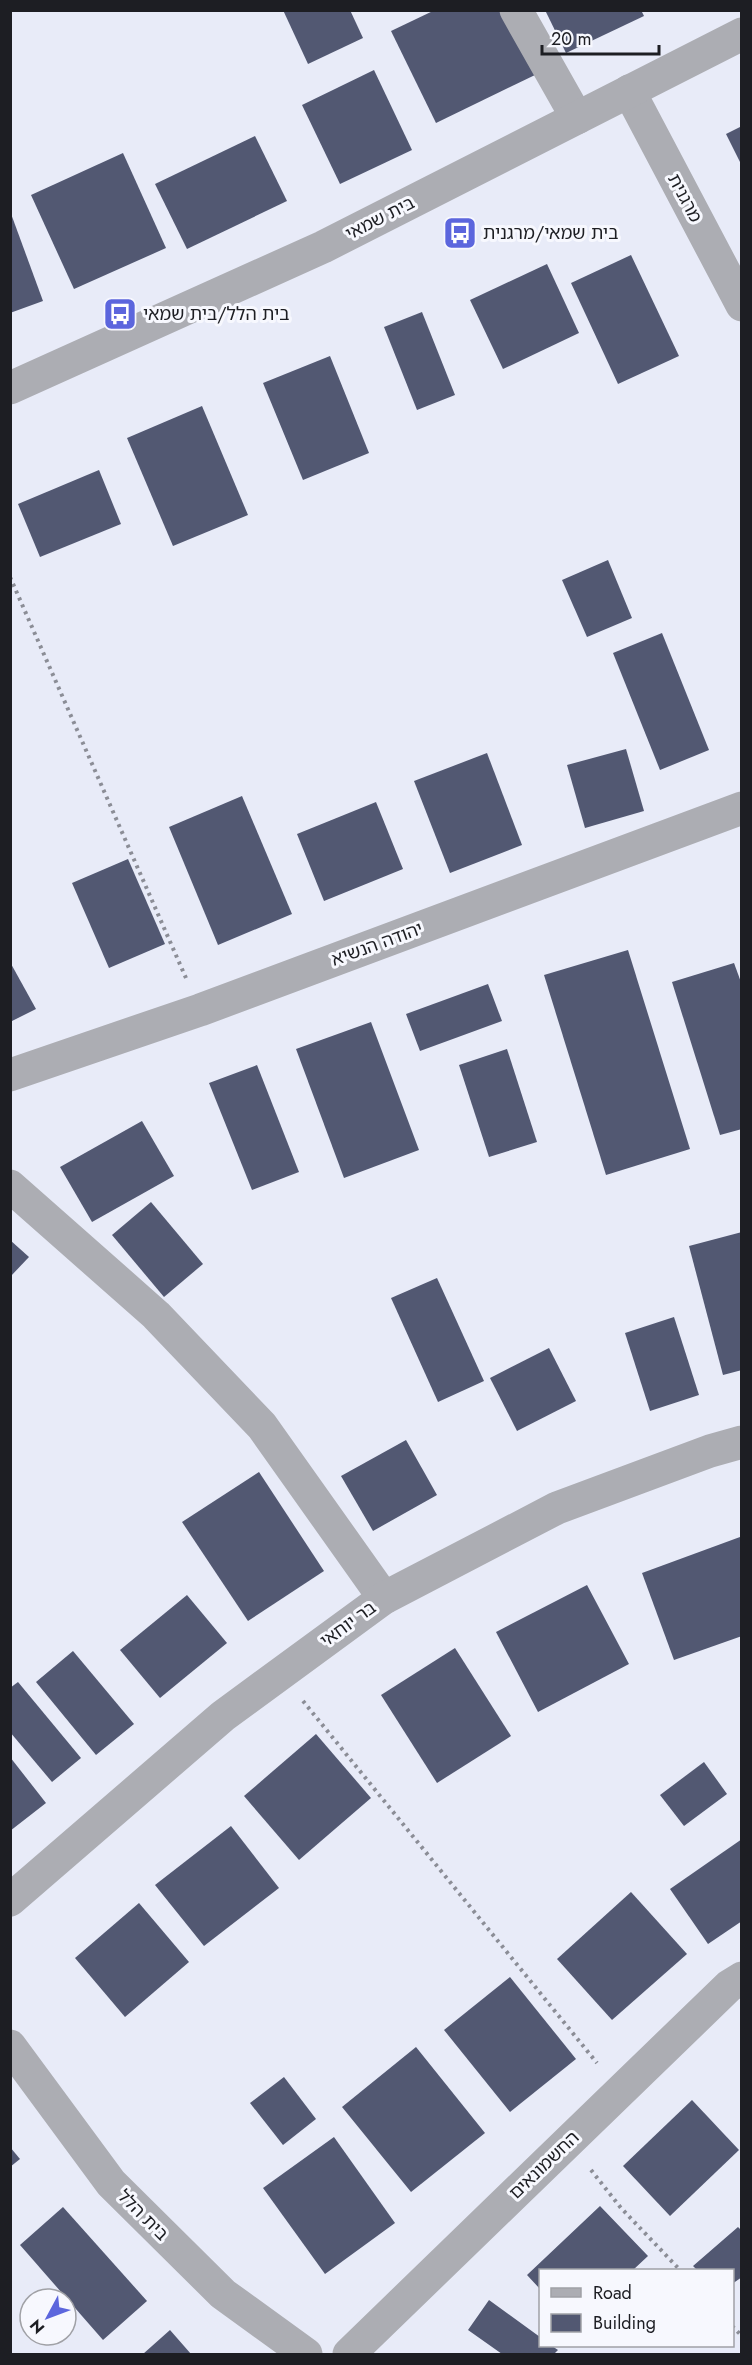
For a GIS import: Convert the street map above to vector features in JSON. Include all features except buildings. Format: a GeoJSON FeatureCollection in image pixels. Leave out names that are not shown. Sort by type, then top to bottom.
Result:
{"type":"FeatureCollection","features":[{"type":"Feature","properties":{"kind":"street"},"geometry":{"type":"LineString","coordinates":[[516,10],[577,118]]}},
{"type":"Feature","properties":{"kind":"street","name":"בית שמאי"},"geometry":{"type":"LineString","coordinates":[[10,388],[323,247],[741,34]]}},
{"type":"Feature","properties":{"kind":"street","name":"מרגנית"},"geometry":{"type":"LineString","coordinates":[[629,91],[741,305]]}},
{"type":"Feature","properties":{"kind":"street","name":"יהודה הנשיא"},"geometry":{"type":"LineString","coordinates":[[10,1075],[200,1010],[739,818]]}},
{"type":"Feature","properties":{"kind":"street"},"geometry":{"type":"LineString","coordinates":[[10,1186],[156,1315],[262,1426],[384,1598]]}},
{"type":"Feature","properties":{"kind":"street","name":"בר יוחאי"},"geometry":{"type":"LineString","coordinates":[[10,1900],[223,1716],[384,1598],[557,1508],[710,1450],[741,1442]]}},
{"type":"Feature","properties":{"kind":"street","name":"החשמונאים"},"geometry":{"type":"LineString","coordinates":[[349,2355],[729,1986],[741,1978]]}},
{"type":"Feature","properties":{"kind":"street","name":"בית הלל"},"geometry":{"type":"LineString","coordinates":[[10,2046],[111,2183],[224,2294],[306,2355]]}},
{"type":"Feature","properties":{"kind":"path"},"geometry":{"type":"LineString","coordinates":[[10,578],[200,1010]]}},
{"type":"Feature","properties":{"kind":"path"},"geometry":{"type":"LineString","coordinates":[[281,1674],[620,2091]]}},
{"type":"Feature","properties":{"kind":"path"},"geometry":{"type":"LineString","coordinates":[[568,2142],[621,2208],[678,2269]]}},
{"type":"Feature","properties":{"kind":"place","name":"בית שמאי/מרגנית"},"geometry":{"type":"Point","coordinates":[460,233]}},
{"type":"Feature","properties":{"kind":"place","name":"בית הלל/בית שמאי"},"geometry":{"type":"Point","coordinates":[120,314]}}]}
